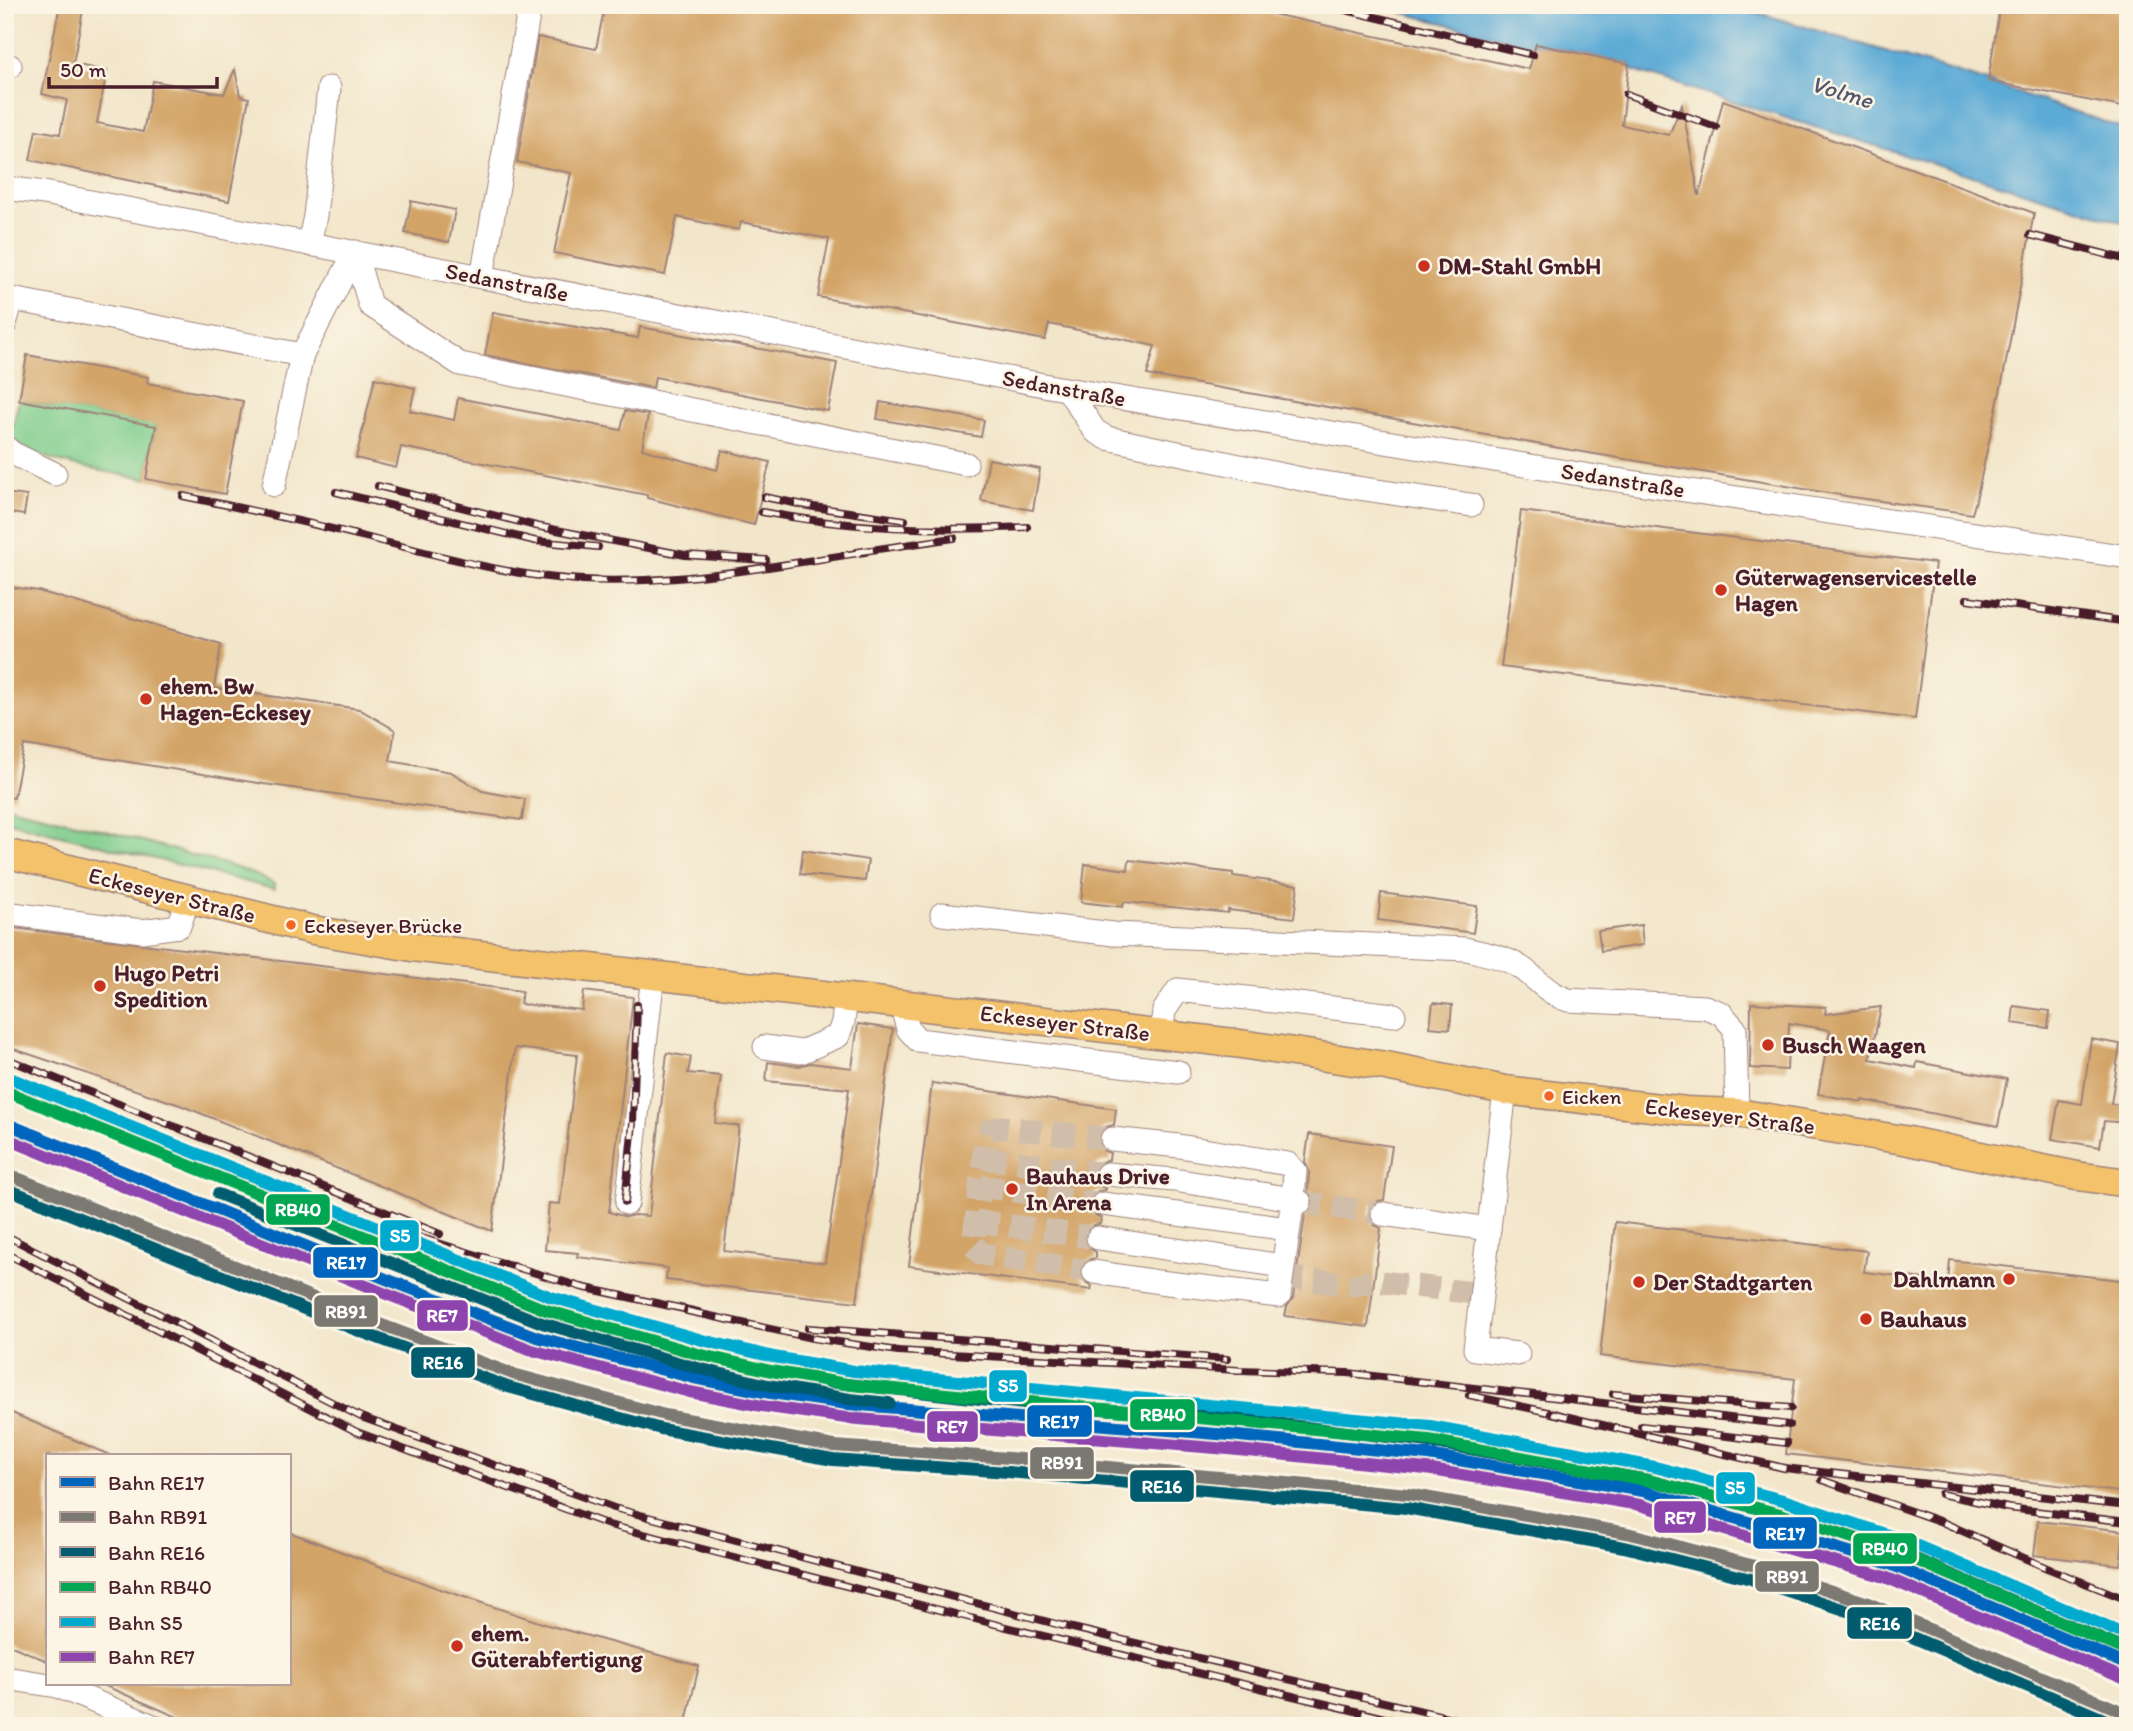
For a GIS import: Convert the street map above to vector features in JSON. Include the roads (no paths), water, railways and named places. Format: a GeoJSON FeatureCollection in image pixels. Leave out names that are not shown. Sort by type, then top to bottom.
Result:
{"type":"FeatureCollection","features":[{"type":"Feature","properties":{"kind":"main road","name":"Eckeseyer Straße"},"geometry":{"type":"LineString","coordinates":[[5,853],[313,930],[412,947],[1336,1057],[1505,1090],[1686,1111],[1737,1113],[1904,1140],[2077,1176],[2128,1183]]}},
{"type":"Feature","properties":{"kind":"street"},"geometry":{"type":"LineString","coordinates":[[482,277],[530,5]]}},
{"type":"Feature","properties":{"kind":"street"},"geometry":{"type":"LineString","coordinates":[[309,244],[315,216],[329,88]]}},
{"type":"Feature","properties":{"kind":"street","name":"Sedanstraße"},"geometry":{"type":"LineString","coordinates":[[5,188],[355,252],[1068,390],[1591,475],[2128,557]]}},
{"type":"Feature","properties":{"kind":"street"},"geometry":{"type":"LineString","coordinates":[[274,485],[302,355],[355,252]]}},
{"type":"Feature","properties":{"kind":"street"},"geometry":{"type":"LineString","coordinates":[[355,252],[370,305],[460,365],[966,464]]}},
{"type":"Feature","properties":{"kind":"street"},"geometry":{"type":"LineString","coordinates":[[5,324],[12,299],[302,355]]}},
{"type":"Feature","properties":{"kind":"street"},"geometry":{"type":"LineString","coordinates":[[1068,390],[1095,431],[1107,438],[1311,481],[1471,505]]}},
{"type":"Feature","properties":{"kind":"street"},"geometry":{"type":"LineString","coordinates":[[5,447],[55,474]]}},
{"type":"Feature","properties":{"kind":"street"},"geometry":{"type":"LineString","coordinates":[[5,912],[142,931],[179,926],[188,899]]}},
{"type":"Feature","properties":{"kind":"street"},"geometry":{"type":"LineString","coordinates":[[942,914],[1114,934],[1466,949],[1496,956],[1521,968],[1556,996],[1568,1000],[1704,1007],[1721,1013],[1735,1029],[1737,1113]]}},
{"type":"Feature","properties":{"kind":"street"},"geometry":{"type":"LineString","coordinates":[[627,1203],[653,975]]}},
{"type":"Feature","properties":{"kind":"street"},"geometry":{"type":"LineString","coordinates":[[1127,1065],[1154,1034],[1164,1011],[1178,990],[1394,1015]]}},
{"type":"Feature","properties":{"kind":"street"},"geometry":{"type":"LineString","coordinates":[[765,1047],[801,1052],[838,1036],[846,998]]}},
{"type":"Feature","properties":{"kind":"street"},"geometry":{"type":"LineString","coordinates":[[901,1004],[908,1029],[918,1040],[1178,1072]]}},
{"type":"Feature","properties":{"kind":"street"},"geometry":{"type":"LineString","coordinates":[[1505,1090],[1475,1349],[1518,1354]]}},
{"type":"Feature","properties":{"kind":"street"},"geometry":{"type":"LineString","coordinates":[[1094,1272],[1279,1296],[1288,1229],[1296,1200],[1296,1171],[1289,1164],[1179,1146],[1112,1139]]}},
{"type":"Feature","properties":{"kind":"street"},"geometry":{"type":"LineString","coordinates":[[1107,1174],[1174,1180],[1296,1200]]}},
{"type":"Feature","properties":{"kind":"street"},"geometry":{"type":"LineString","coordinates":[[1103,1204],[1288,1229]]}},
{"type":"Feature","properties":{"kind":"street"},"geometry":{"type":"LineString","coordinates":[[1383,1214],[1489,1229]]}},
{"type":"Feature","properties":{"kind":"street"},"geometry":{"type":"LineString","coordinates":[[1098,1238],[1283,1266]]}},
{"type":"Feature","properties":{"kind":"street"},"geometry":{"type":"LineString","coordinates":[[5,1678],[46,1684]]}},
{"type":"Feature","properties":{"kind":"street"},"geometry":{"type":"LineString","coordinates":[[57,1686],[153,1726]]}},
{"type":"Feature","properties":{"kind":"water","name":"Volme"},"geometry":{"type":"Polygon","coordinates":[[[1372,5],[1732,5],[1988,82],[2128,130],[2128,224],[1631,70],[1629,64],[1536,44],[1529,45],[1372,5]]]}},
{"type":"Feature","properties":{"kind":"tunnel"},"geometry":{"type":"LineString","coordinates":[[1094,1272],[982,1254],[973,1245],[985,1144],[990,1130],[1001,1127],[1112,1139]]}},
{"type":"Feature","properties":{"kind":"tunnel"},"geometry":{"type":"LineString","coordinates":[[983,1158],[1107,1174]]}},
{"type":"Feature","properties":{"kind":"tunnel"},"geometry":{"type":"LineString","coordinates":[[980,1186],[1103,1204]]}},
{"type":"Feature","properties":{"kind":"tunnel"},"geometry":{"type":"LineString","coordinates":[[1300,1202],[1383,1214]]}},
{"type":"Feature","properties":{"kind":"tunnel"},"geometry":{"type":"LineString","coordinates":[[976,1221],[1098,1238]]}},
{"type":"Feature","properties":{"kind":"tunnel"},"geometry":{"type":"LineString","coordinates":[[1281,1277],[1355,1285],[1375,1281],[1481,1294]]}},
{"type":"Feature","properties":{"kind":"railway"},"geometry":{"type":"LineString","coordinates":[[1325,5],[1533,55]]}},
{"type":"Feature","properties":{"kind":"railway"},"geometry":{"type":"LineString","coordinates":[[1626,94],[1716,127]]}},
{"type":"Feature","properties":{"kind":"railway"},"geometry":{"type":"LineString","coordinates":[[2030,235],[2128,260]]}},
{"type":"Feature","properties":{"kind":"railway"},"geometry":{"type":"LineString","coordinates":[[378,486],[536,526],[685,555],[766,560]]}},
{"type":"Feature","properties":{"kind":"railway"},"geometry":{"type":"LineString","coordinates":[[336,492],[535,541],[598,547]]}},
{"type":"Feature","properties":{"kind":"railway"},"geometry":{"type":"LineString","coordinates":[[183,496],[300,521],[475,564],[518,573],[580,580],[621,581],[703,576],[865,552]]}},
{"type":"Feature","properties":{"kind":"railway"},"geometry":{"type":"LineString","coordinates":[[764,497],[905,520]]}},
{"type":"Feature","properties":{"kind":"railway"},"geometry":{"type":"LineString","coordinates":[[762,512],[828,522],[894,527],[1027,527]]}},
{"type":"Feature","properties":{"kind":"railway"},"geometry":{"type":"LineString","coordinates":[[857,552],[954,538]]}},
{"type":"Feature","properties":{"kind":"railway"},"geometry":{"type":"LineString","coordinates":[[1967,599],[2128,622]]}},
{"type":"Feature","properties":{"kind":"railway"},"geometry":{"type":"LineString","coordinates":[[625,1202],[633,1123],[637,1005]]}},
{"type":"Feature","properties":{"kind":"railway"},"geometry":{"type":"LineString","coordinates":[[5,1058],[440,1234]]}},
{"type":"Feature","properties":{"kind":"railway"},"geometry":{"type":"LineString","coordinates":[[360,1219],[581,1287],[698,1312]]}},
{"type":"Feature","properties":{"kind":"railway"},"geometry":{"type":"LineString","coordinates":[[5,1235],[361,1417],[614,1508],[1060,1625],[1485,1726]]}},
{"type":"Feature","properties":{"kind":"railway"},"geometry":{"type":"LineString","coordinates":[[5,1253],[357,1432],[609,1525],[1006,1627],[1418,1726]]}},
{"type":"Feature","properties":{"kind":"railway"},"geometry":{"type":"LineString","coordinates":[[687,1311],[812,1338],[898,1351],[1238,1370],[1348,1373],[1789,1425]]}},
{"type":"Feature","properties":{"kind":"railway"},"geometry":{"type":"LineString","coordinates":[[808,1328],[1227,1359]]}},
{"type":"Feature","properties":{"kind":"railway"},"geometry":{"type":"LineString","coordinates":[[1613,1394],[1791,1408]]}},
{"type":"Feature","properties":{"kind":"railway"},"geometry":{"type":"LineString","coordinates":[[1469,1395],[1561,1415]]}},
{"type":"Feature","properties":{"kind":"railway"},"geometry":{"type":"LineString","coordinates":[[1552,1413],[1784,1468],[2128,1506]]}},
{"type":"Feature","properties":{"kind":"railway"},"geometry":{"type":"LineString","coordinates":[[1641,1426],[1787,1443]]}},
{"type":"Feature","properties":{"kind":"railway"},"geometry":{"type":"LineString","coordinates":[[1822,1480],[1942,1522],[2128,1600]]}},
{"type":"Feature","properties":{"kind":"railway"},"geometry":{"type":"LineString","coordinates":[[1941,1494],[2008,1508],[2128,1522]]}},
{"type":"Feature","properties":{"kind":"rail line","name":"S5"},"geometry":{"type":"LineString","coordinates":[[10,1078],[551,1297],[702,1340],[774,1357],[854,1371],[1430,1426],[1655,1467],[1783,1500],[1906,1541],[2128,1636]]}},
{"type":"Feature","properties":{"kind":"rail line","name":"RB40"},"geometry":{"type":"LineString","coordinates":[[5,1091],[546,1310],[698,1354],[771,1371],[852,1385],[1429,1440],[1652,1481],[1780,1514],[1902,1554],[2128,1651]]}},
{"type":"Feature","properties":{"kind":"rail line","name":"RE17"},"geometry":{"type":"LineString","coordinates":[[5,1123],[386,1279],[537,1337],[694,1378],[847,1404],[1229,1435],[1428,1455],[1643,1491],[1890,1564],[2128,1665]]}},
{"type":"Feature","properties":{"kind":"rail line","name":"RE7"},"geometry":{"type":"LineString","coordinates":[[5,1138],[381,1292],[532,1350],[690,1392],[846,1418],[1228,1449],[1426,1469],[1640,1505],[1885,1577],[2123,1678]]}},
{"type":"Feature","properties":{"kind":"rail line","name":"RB91"},"geometry":{"type":"LineString","coordinates":[[5,1173],[361,1317],[513,1374],[665,1415],[834,1446],[1009,1458],[1408,1494],[1627,1533],[1755,1566],[1868,1603],[2128,1714]]}},
{"type":"Feature","properties":{"kind":"rail line","name":"RE16"},"geometry":{"type":"LineString","coordinates":[[5,1188],[356,1330],[508,1387],[661,1429],[833,1460],[1008,1472],[1406,1508],[1624,1547],[1751,1579],[1863,1616],[2120,1726]]}},
{"type":"Feature","properties":{"kind":"rail line","name":"RE16"},"geometry":{"type":"LineString","coordinates":[[218,1194],[542,1323],[694,1367],[768,1385],[889,1403]]}},
{"type":"Feature","properties":{"kind":"rail line","name":"RE16"},"geometry":{"type":"LineString","coordinates":[[829,1382],[1025,1404],[1232,1418],[1429,1442],[1648,1480],[1779,1514],[1904,1554],[2122,1648]]}},
{"type":"Feature","properties":{"kind":"place","name":"DM-Stahl GmbH"},"geometry":{"type":"Point","coordinates":[1424,266]}},
{"type":"Feature","properties":{"kind":"place","name":"Güterwagenservicestelle Hagen"},"geometry":{"type":"Point","coordinates":[1721,590]}},
{"type":"Feature","properties":{"kind":"place","name":"ehem. Bw Hagen-Eckesey"},"geometry":{"type":"Point","coordinates":[146,699]}},
{"type":"Feature","properties":{"kind":"place","name":"Eckeseyer Brücke"},"geometry":{"type":"Point","coordinates":[291,925]}},
{"type":"Feature","properties":{"kind":"place","name":"Hugo Petri Spedition"},"geometry":{"type":"Point","coordinates":[100,986]}},
{"type":"Feature","properties":{"kind":"place","name":"Busch Waagen"},"geometry":{"type":"Point","coordinates":[1768,1045]}},
{"type":"Feature","properties":{"kind":"place","name":"Eicken"},"geometry":{"type":"Point","coordinates":[1549,1096]}},
{"type":"Feature","properties":{"kind":"place","name":"Bauhaus Drive In Arena"},"geometry":{"type":"Point","coordinates":[1012,1189]}},
{"type":"Feature","properties":{"kind":"place","name":"Dahlmann"},"geometry":{"type":"Point","coordinates":[2009,1279]}},
{"type":"Feature","properties":{"kind":"place","name":"Der Stadtgarten"},"geometry":{"type":"Point","coordinates":[1639,1282]}},
{"type":"Feature","properties":{"kind":"place","name":"Bauhaus"},"geometry":{"type":"Point","coordinates":[1866,1319]}},
{"type":"Feature","properties":{"kind":"place","name":"ehem. Güterabfertigung"},"geometry":{"type":"Point","coordinates":[457,1646]}}]}
